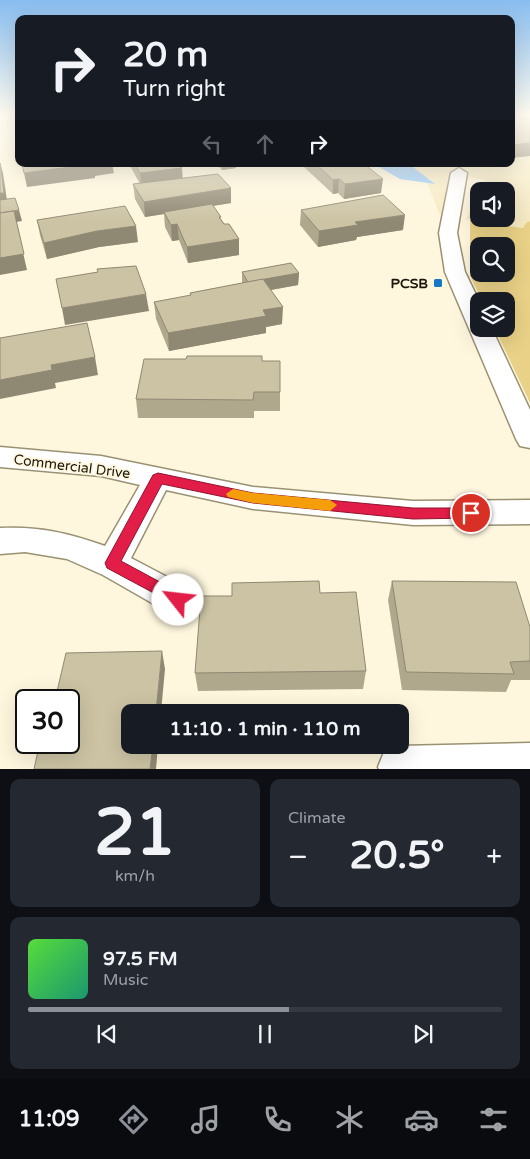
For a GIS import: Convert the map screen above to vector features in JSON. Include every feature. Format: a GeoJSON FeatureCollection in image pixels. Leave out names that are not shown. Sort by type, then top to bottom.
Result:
{"type":"FeatureCollection","features":[{"type":"Feature","properties":{"kind":"street"},"geometry":{"type":"LineString","coordinates":[[459,172],[448,233],[455,272],[470,305]]}},
{"type":"Feature","properties":{"kind":"street"},"geometry":{"type":"LineString","coordinates":[[485,337],[530,439]]}},
{"type":"Feature","properties":{"kind":"street","name":"Commercial Drive"},"geometry":{"type":"LineString","coordinates":[[0,457],[101,466],[253,498],[403,512],[530,512]]}},
{"type":"Feature","properties":{"kind":"street"},"geometry":{"type":"LineString","coordinates":[[112,563],[158,478]]}},
{"type":"Feature","properties":{"kind":"street"},"geometry":{"type":"LineString","coordinates":[[0,541],[39,540],[71,545],[112,563],[178,600]]}},
{"type":"Feature","properties":{"kind":"street"},"geometry":{"type":"LineString","coordinates":[[400,769],[400,767],[530,764]]}},
{"type":"Feature","properties":{"kind":"shaded area"},"geometry":{"type":"Polygon","coordinates":[[[515,150],[530,150],[530,221],[526,223],[524,228],[515,227],[515,182],[484,182],[485,180],[469,177],[447,216],[440,215],[427,183],[434,184],[413,167],[515,167],[515,150]]]}},
{"type":"Feature","properties":{"kind":"shaded area"},"geometry":{"type":"Polygon","coordinates":[[[470,211],[470,220],[466,219],[470,211]]]}},
{"type":"Feature","properties":{"kind":"shaded area"},"geometry":{"type":"Polygon","coordinates":[[[530,221],[530,403],[499,337],[515,337],[515,292],[478,292],[473,282],[515,282],[515,237],[470,237],[470,227],[523,228],[530,221]]]}},
{"type":"Feature","properties":{"kind":"water"},"geometry":{"type":"Polygon","coordinates":[[[379,167],[413,167],[435,184],[400,179],[379,167]]]}},
{"type":"Feature","properties":{"kind":"building"},"geometry":{"type":"Polygon","coordinates":[[[0,163],[4,193],[0,193],[0,163]]]}},
{"type":"Feature","properties":{"kind":"building"},"geometry":{"type":"Polygon","coordinates":[[[23,167],[70,167],[24,173],[23,167]]]}},
{"type":"Feature","properties":{"kind":"building"},"geometry":{"type":"Polygon","coordinates":[[[137,167],[182,168],[140,173],[137,167]]]}},
{"type":"Feature","properties":{"kind":"building"},"geometry":{"type":"Polygon","coordinates":[[[319,167],[368,167],[383,179],[345,184],[339,179],[333,180],[319,167]]]}},
{"type":"Feature","properties":{"kind":"building"},"geometry":{"type":"Polygon","coordinates":[[[218,174],[231,188],[144,202],[133,184],[218,174]]]}},
{"type":"Feature","properties":{"kind":"building"},"geometry":{"type":"Polygon","coordinates":[[[383,195],[405,215],[355,222],[358,225],[319,231],[301,210],[383,195]]]}},
{"type":"Feature","properties":{"kind":"building"},"geometry":{"type":"Polygon","coordinates":[[[15,198],[19,210],[0,213],[0,200],[15,198]]]}},
{"type":"Feature","properties":{"kind":"building"},"geometry":{"type":"Polygon","coordinates":[[[212,204],[224,224],[229,224],[239,239],[187,247],[177,224],[171,225],[164,212],[212,204]]]}},
{"type":"Feature","properties":{"kind":"building"},"geometry":{"type":"Polygon","coordinates":[[[125,206],[136,226],[97,231],[44,243],[37,220],[125,206]]]}},
{"type":"Feature","properties":{"kind":"building"},"geometry":{"type":"Polygon","coordinates":[[[14,211],[24,254],[0,258],[0,213],[14,211]]]}},
{"type":"Feature","properties":{"kind":"building"},"geometry":{"type":"Polygon","coordinates":[[[291,263],[299,273],[248,282],[242,272],[291,263]]]}},
{"type":"Feature","properties":{"kind":"building"},"geometry":{"type":"Polygon","coordinates":[[[136,266],[146,294],[62,308],[56,279],[98,272],[97,269],[136,266]]]}},
{"type":"Feature","properties":{"kind":"building"},"geometry":{"type":"Polygon","coordinates":[[[263,279],[283,307],[263,310],[266,316],[168,333],[154,302],[191,295],[190,293],[263,279]]]}},
{"type":"Feature","properties":{"kind":"building"},"geometry":{"type":"Polygon","coordinates":[[[87,323],[95,357],[51,365],[52,370],[0,380],[0,338],[87,323]]]}},
{"type":"Feature","properties":{"kind":"building"},"geometry":{"type":"Polygon","coordinates":[[[187,356],[262,356],[262,361],[280,361],[280,392],[254,392],[253,400],[136,399],[144,359],[186,359],[187,356]]]}},
{"type":"Feature","properties":{"kind":"building"},"geometry":{"type":"Polygon","coordinates":[[[319,581],[320,593],[356,592],[366,671],[195,673],[201,596],[232,596],[232,583],[319,581]]]}},
{"type":"Feature","properties":{"kind":"building"},"geometry":{"type":"Polygon","coordinates":[[[392,581],[516,582],[530,627],[530,661],[510,662],[514,674],[406,672],[392,581]]]}},
{"type":"Feature","properties":{"kind":"building"},"geometry":{"type":"Polygon","coordinates":[[[162,651],[157,704],[121,704],[121,754],[152,754],[150,769],[34,769],[37,754],[80,754],[80,689],[58,689],[66,653],[162,651]]]}},
{"type":"Feature","properties":{"kind":"slow traffic"},"geometry":{"type":"LineString","coordinates":[[233,494],[253,498],[330,505]]}},
{"type":"Feature","properties":{"kind":"place","name":"PCSB"},"geometry":{"type":"Point","coordinates":[438,283]}},
{"type":"Feature","properties":{"kind":"route"},"geometry":{"type":"LineString","coordinates":[[178,600],[112,563],[158,478],[253,498],[413,513],[471,513]]}}]}
